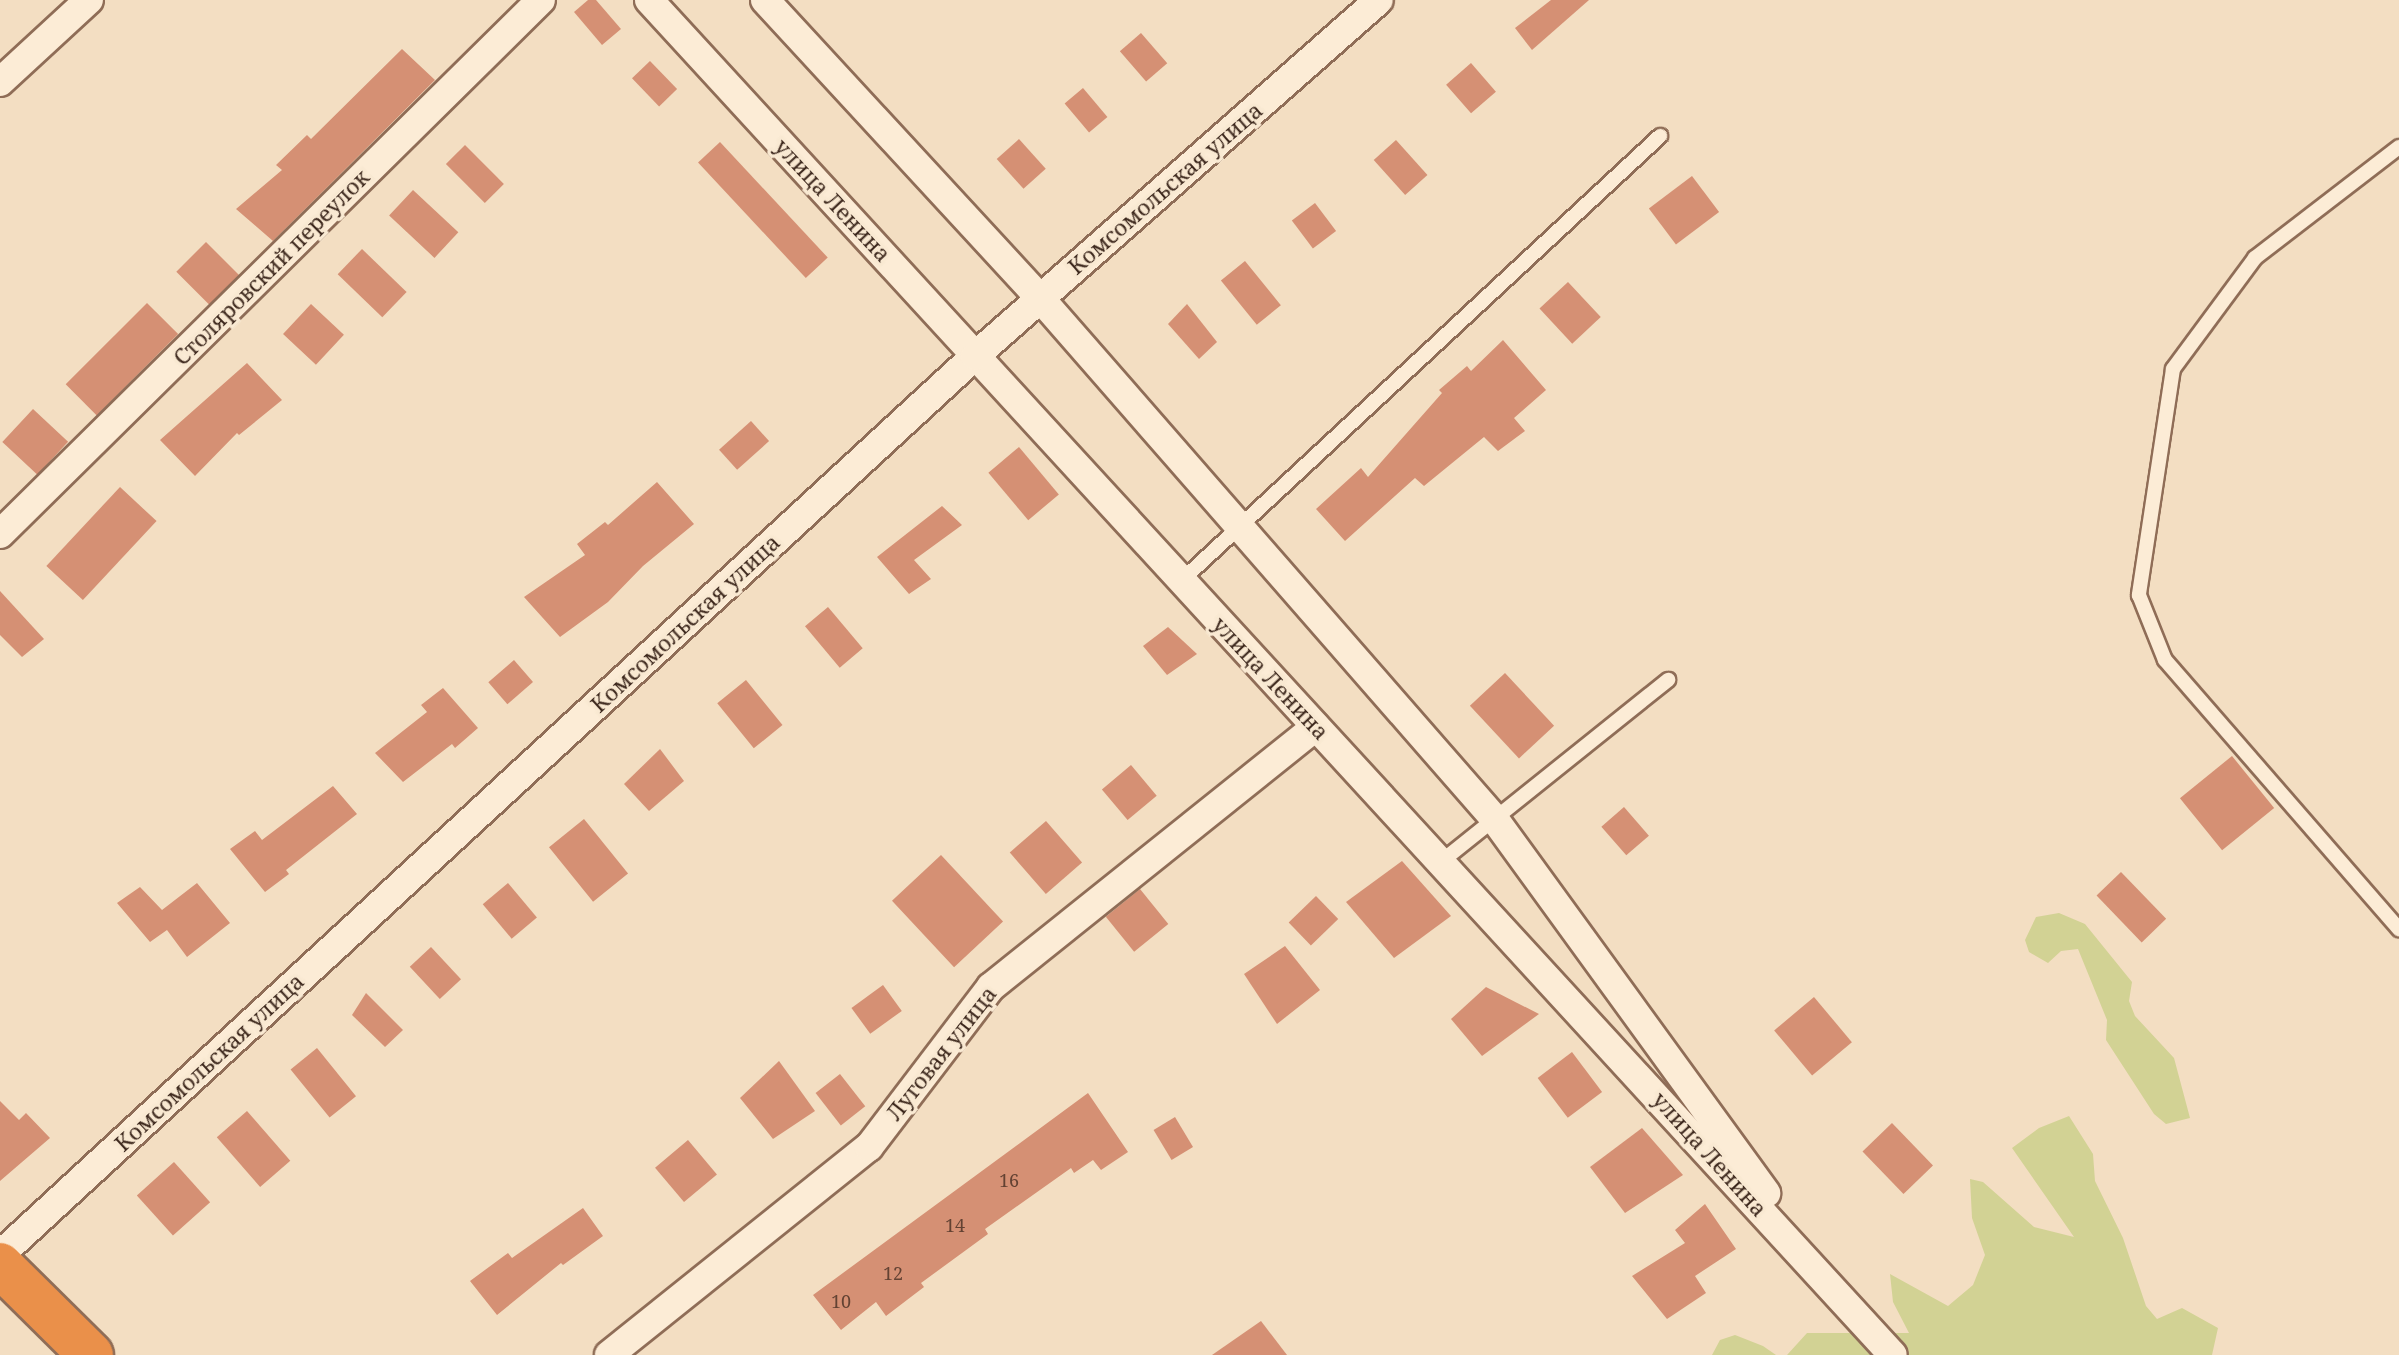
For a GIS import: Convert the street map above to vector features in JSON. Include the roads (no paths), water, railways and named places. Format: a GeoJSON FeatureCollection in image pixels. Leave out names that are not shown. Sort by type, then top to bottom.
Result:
{"type":"FeatureCollection","features":[{"type":"Feature","properties":{"kind":"highway"},"geometry":{"type":"LineString","coordinates":[[0,1265],[91,1355]]}},
{"type":"Feature","properties":{"kind":"street"},"geometry":{"type":"LineString","coordinates":[[0,82],[89,0]]}},
{"type":"Feature","properties":{"kind":"street","name":"Столяровский переулок"},"geometry":{"type":"LineString","coordinates":[[0,534],[541,0]]}},
{"type":"Feature","properties":{"kind":"street","name":"улица Ленина"},"geometry":{"type":"LineString","coordinates":[[649,0],[1893,1355]]}},
{"type":"Feature","properties":{"kind":"street"},"geometry":{"type":"LineString","coordinates":[[765,0],[1040,298],[1493,817],[1846,1303]]}},
{"type":"Feature","properties":{"kind":"street","name":"Комсомольская улица"},"geometry":{"type":"LineString","coordinates":[[0,1255],[975,356],[1379,0]]}},
{"type":"Feature","properties":{"kind":"street","name":"Луговая улица"},"geometry":{"type":"LineString","coordinates":[[609,1355],[869,1147],[991,987],[1316,727]]}},
{"type":"Feature","properties":{"kind":"lane"},"geometry":{"type":"LineString","coordinates":[[1181,581],[1660,136]]}},
{"type":"Feature","properties":{"kind":"lane"},"geometry":{"type":"LineString","coordinates":[[2399,147],[2255,258],[2173,369],[2139,595],[2165,660],[2399,929]]}},
{"type":"Feature","properties":{"kind":"lane"},"geometry":{"type":"LineString","coordinates":[[1442,861],[1493,817],[1668,680]]}}]}
